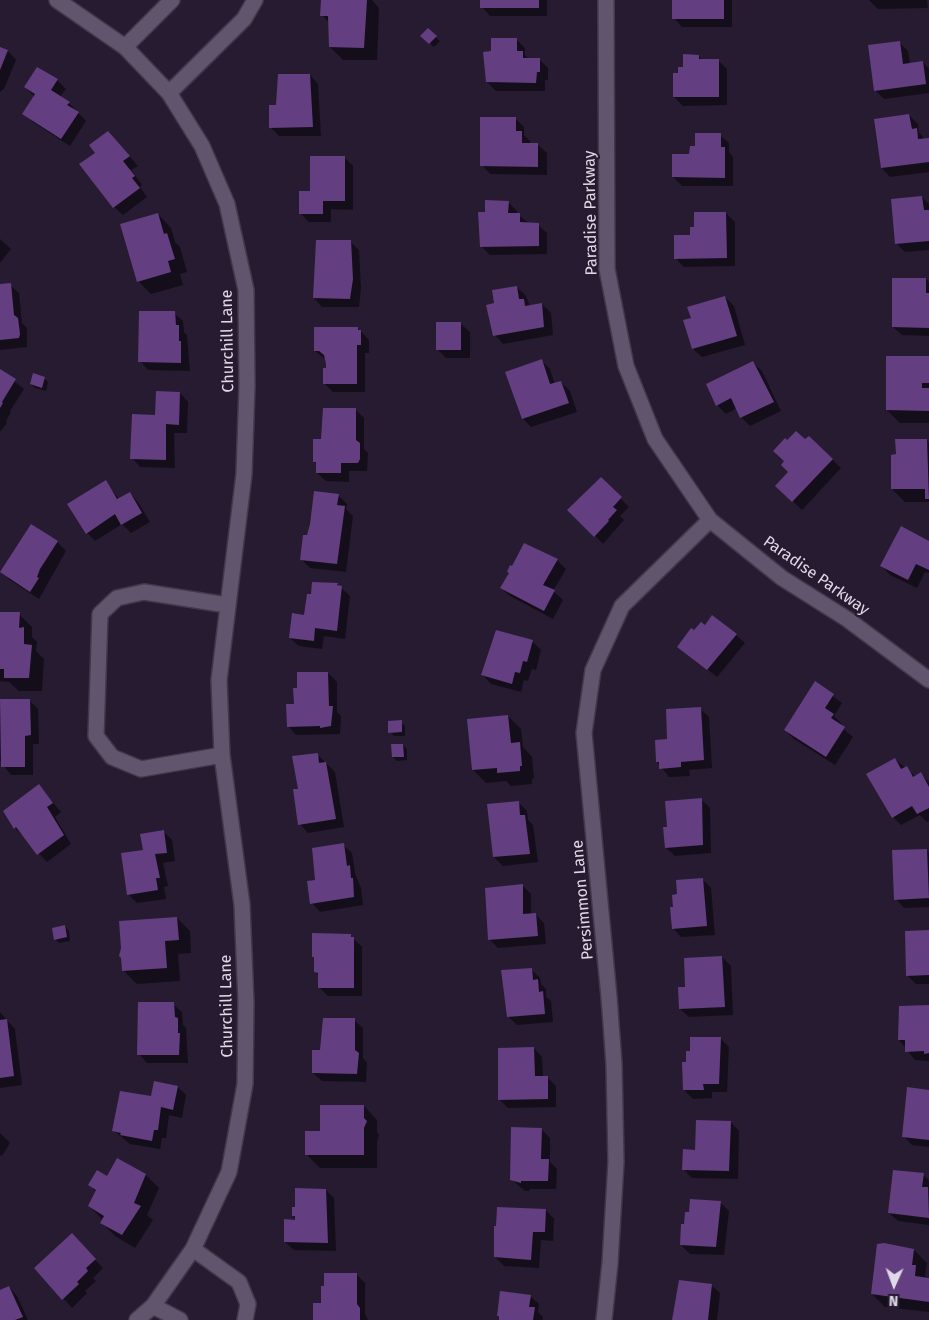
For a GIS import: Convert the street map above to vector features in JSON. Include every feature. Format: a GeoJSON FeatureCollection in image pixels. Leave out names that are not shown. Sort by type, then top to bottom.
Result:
{"type":"FeatureCollection","features":[{"type":"Feature","properties":{"kind":"street","name":"Churchill Lane"},"geometry":{"type":"LineString","coordinates":[[57,0],[125,47],[169,92],[202,146],[227,204],[246,290],[248,386],[244,474],[219,680],[222,755],[242,905],[246,1003],[245,1084],[229,1172],[193,1249],[153,1306],[137,1320]]}},
{"type":"Feature","properties":{"kind":"street"},"geometry":{"type":"LineString","coordinates":[[125,47],[172,0]]}},
{"type":"Feature","properties":{"kind":"street"},"geometry":{"type":"LineString","coordinates":[[169,92],[244,19],[255,0]]}},
{"type":"Feature","properties":{"kind":"street","name":"Paradise Parkway"},"geometry":{"type":"LineString","coordinates":[[606,0],[607,269],[626,366],[655,439],[710,520],[782,578],[847,619],[929,680]]}},
{"type":"Feature","properties":{"kind":"street","name":"Persimmon Lane"},"geometry":{"type":"LineString","coordinates":[[604,1320],[610,1263],[616,1162],[614,1085],[608,976],[584,733],[593,670],[622,606],[710,520]]}},
{"type":"Feature","properties":{"kind":"street"},"geometry":{"type":"LineString","coordinates":[[222,755],[141,769],[112,757],[96,736],[100,614],[117,598],[144,592],[227,605]]}},
{"type":"Feature","properties":{"kind":"street"},"geometry":{"type":"LineString","coordinates":[[193,1249],[239,1282],[248,1304],[245,1320]]}},
{"type":"Feature","properties":{"kind":"street"},"geometry":{"type":"LineString","coordinates":[[153,1306],[180,1320]]}},
{"type":"Feature","properties":{"kind":"building"},"geometry":{"type":"Polygon","coordinates":[[[321,0],[367,0],[364,48],[329,47],[328,16],[320,16],[321,0]]]}},
{"type":"Feature","properties":{"kind":"building"},"geometry":{"type":"Polygon","coordinates":[[[480,0],[539,0],[539,8],[480,8],[480,0]]]}},
{"type":"Feature","properties":{"kind":"building"},"geometry":{"type":"Polygon","coordinates":[[[672,0],[724,0],[724,19],[672,19],[672,0]]]}},
{"type":"Feature","properties":{"kind":"building"},"geometry":{"type":"Polygon","coordinates":[[[428,28],[437,36],[429,44],[420,36],[428,28]]]}},
{"type":"Feature","properties":{"kind":"building"},"geometry":{"type":"Polygon","coordinates":[[[491,38],[517,38],[517,51],[523,51],[523,58],[540,58],[540,72],[537,72],[536,83],[486,82],[483,52],[491,51],[491,38]]]}},
{"type":"Feature","properties":{"kind":"building"},"geometry":{"type":"Polygon","coordinates":[[[900,41],[903,64],[923,61],[926,84],[874,91],[868,45],[900,41]]]}},
{"type":"Feature","properties":{"kind":"building"},"geometry":{"type":"Polygon","coordinates":[[[0,47],[8,50],[0,70],[0,47]]]}},
{"type":"Feature","properties":{"kind":"building"},"geometry":{"type":"Polygon","coordinates":[[[683,54],[699,55],[699,59],[719,59],[719,97],[673,97],[673,73],[678,73],[678,67],[683,67],[683,54]]]}},
{"type":"Feature","properties":{"kind":"building"},"geometry":{"type":"Polygon","coordinates":[[[37,67],[58,79],[51,90],[70,102],[67,105],[79,112],[61,139],[22,114],[35,94],[24,87],[37,67]]]}},
{"type":"Feature","properties":{"kind":"building"},"geometry":{"type":"Polygon","coordinates":[[[278,74],[310,74],[313,127],[269,128],[269,105],[276,105],[278,74]]]}},
{"type":"Feature","properties":{"kind":"building"},"geometry":{"type":"Polygon","coordinates":[[[909,114],[912,129],[917,128],[918,139],[929,138],[929,162],[881,168],[874,119],[909,114]]]}},
{"type":"Feature","properties":{"kind":"building"},"geometry":{"type":"Polygon","coordinates":[[[480,117],[516,117],[516,131],[522,131],[522,143],[538,143],[538,167],[480,166],[480,117]]]}},
{"type":"Feature","properties":{"kind":"building"},"geometry":{"type":"Polygon","coordinates":[[[108,131],[130,156],[123,161],[135,176],[132,178],[140,188],[113,208],[79,164],[95,153],[89,145],[108,131]]]}},
{"type":"Feature","properties":{"kind":"building"},"geometry":{"type":"Polygon","coordinates":[[[695,133],[721,133],[721,147],[725,147],[725,178],[672,177],[672,154],[689,154],[690,146],[695,146],[695,133]]]}},
{"type":"Feature","properties":{"kind":"building"},"geometry":{"type":"Polygon","coordinates":[[[310,156],[345,156],[345,201],[323,201],[323,214],[299,214],[299,191],[310,191],[310,156]]]}},
{"type":"Feature","properties":{"kind":"building"},"geometry":{"type":"Polygon","coordinates":[[[922,196],[924,210],[929,210],[929,241],[895,244],[891,199],[922,196]]]}},
{"type":"Feature","properties":{"kind":"building"},"geometry":{"type":"Polygon","coordinates":[[[485,200],[509,201],[508,213],[520,213],[520,222],[539,223],[539,246],[480,247],[478,212],[485,212],[485,200]]]}},
{"type":"Feature","properties":{"kind":"building"},"geometry":{"type":"Polygon","coordinates":[[[694,212],[726,212],[727,258],[674,259],[674,235],[690,235],[690,227],[694,227],[694,212]]]}},
{"type":"Feature","properties":{"kind":"building"},"geometry":{"type":"Polygon","coordinates":[[[158,213],[164,234],[167,233],[175,259],[168,261],[171,272],[137,282],[120,224],[158,213]]]}},
{"type":"Feature","properties":{"kind":"building"},"geometry":{"type":"Polygon","coordinates":[[[316,240],[351,240],[353,279],[350,299],[313,298],[316,240]]]}},
{"type":"Feature","properties":{"kind":"building"},"geometry":{"type":"Polygon","coordinates":[[[892,278],[926,278],[926,293],[929,293],[929,328],[892,327],[892,278]]]}},
{"type":"Feature","properties":{"kind":"building"},"geometry":{"type":"Polygon","coordinates":[[[11,283],[14,315],[18,318],[20,334],[19,338],[0,340],[0,284],[11,283]]]}},
{"type":"Feature","properties":{"kind":"building"},"geometry":{"type":"Polygon","coordinates":[[[517,286],[519,299],[524,299],[525,306],[542,303],[544,327],[493,336],[486,305],[494,303],[492,290],[517,286]]]}},
{"type":"Feature","properties":{"kind":"building"},"geometry":{"type":"Polygon","coordinates":[[[725,296],[737,336],[692,349],[683,320],[691,318],[687,307],[725,296]]]}},
{"type":"Feature","properties":{"kind":"building"},"geometry":{"type":"Polygon","coordinates":[[[139,311],[175,311],[176,325],[179,325],[179,341],[181,341],[181,363],[138,362],[139,311]]]}},
{"type":"Feature","properties":{"kind":"building"},"geometry":{"type":"Polygon","coordinates":[[[436,322],[461,322],[461,350],[436,350],[436,322]]]}},
{"type":"Feature","properties":{"kind":"building"},"geometry":{"type":"Polygon","coordinates":[[[314,327],[358,327],[358,330],[361,330],[361,345],[357,345],[357,384],[323,384],[323,368],[326,368],[326,364],[324,355],[319,351],[314,351],[314,327]]]}},
{"type":"Feature","properties":{"kind":"building"},"geometry":{"type":"Polygon","coordinates":[[[886,356],[929,356],[929,383],[922,383],[922,388],[929,388],[929,411],[886,410],[886,356]]]}},
{"type":"Feature","properties":{"kind":"building"},"geometry":{"type":"Polygon","coordinates":[[[542,359],[550,384],[561,381],[569,403],[522,419],[505,372],[542,359]]]}},
{"type":"Feature","properties":{"kind":"building"},"geometry":{"type":"Polygon","coordinates":[[[753,361],[774,402],[740,418],[731,398],[716,406],[706,384],[753,361]]]}},
{"type":"Feature","properties":{"kind":"building"},"geometry":{"type":"Polygon","coordinates":[[[0,369],[16,379],[0,408],[0,369]]]}},
{"type":"Feature","properties":{"kind":"building"},"geometry":{"type":"Polygon","coordinates":[[[33,373],[45,377],[42,388],[30,384],[33,373]]]}},
{"type":"Feature","properties":{"kind":"building"},"geometry":{"type":"Polygon","coordinates":[[[156,391],[180,392],[179,425],[166,424],[166,460],[130,459],[132,414],[155,415],[156,391]]]}},
{"type":"Feature","properties":{"kind":"building"},"geometry":{"type":"Polygon","coordinates":[[[323,408],[356,408],[356,440],[360,443],[360,459],[358,463],[341,463],[341,473],[316,473],[316,462],[313,462],[313,439],[321,439],[323,408]]]}},
{"type":"Feature","properties":{"kind":"building"},"geometry":{"type":"Polygon","coordinates":[[[796,431],[805,439],[809,436],[833,459],[792,502],[775,486],[788,472],[781,465],[784,461],[773,451],[785,438],[787,440],[796,431]]]}},
{"type":"Feature","properties":{"kind":"building"},"geometry":{"type":"Polygon","coordinates":[[[895,439],[927,439],[929,499],[925,499],[925,489],[891,489],[891,455],[896,454],[895,439]]]}},
{"type":"Feature","properties":{"kind":"building"},"geometry":{"type":"Polygon","coordinates":[[[601,477],[622,497],[613,507],[617,510],[594,537],[567,510],[601,477]]]}},
{"type":"Feature","properties":{"kind":"building"},"geometry":{"type":"Polygon","coordinates":[[[106,480],[117,499],[130,492],[142,513],[121,525],[115,514],[86,534],[67,504],[106,480]]]}},
{"type":"Feature","properties":{"kind":"building"},"geometry":{"type":"Polygon","coordinates":[[[314,491],[339,494],[337,505],[345,506],[337,564],[300,560],[303,535],[307,535],[310,524],[314,491]]]}},
{"type":"Feature","properties":{"kind":"building"},"geometry":{"type":"Polygon","coordinates":[[[31,524],[58,541],[40,569],[37,577],[39,578],[30,592],[0,572],[31,524]]]}},
{"type":"Feature","properties":{"kind":"building"},"geometry":{"type":"Polygon","coordinates":[[[901,526],[929,541],[929,570],[916,564],[908,580],[880,566],[901,526]]]}},
{"type":"Feature","properties":{"kind":"building"},"geometry":{"type":"Polygon","coordinates":[[[524,543],[558,559],[543,585],[555,590],[544,611],[500,588],[509,573],[507,572],[510,565],[512,566],[524,543]]]}},
{"type":"Feature","properties":{"kind":"building"},"geometry":{"type":"Polygon","coordinates":[[[312,582],[338,583],[337,585],[342,586],[337,631],[315,628],[314,641],[289,638],[292,613],[304,615],[307,594],[311,594],[312,582]]]}},
{"type":"Feature","properties":{"kind":"building"},"geometry":{"type":"Polygon","coordinates":[[[0,612],[20,612],[19,628],[24,627],[24,644],[32,645],[29,678],[4,678],[4,669],[0,669],[0,612]]]}},
{"type":"Feature","properties":{"kind":"building"},"geometry":{"type":"Polygon","coordinates":[[[712,615],[737,634],[707,670],[677,647],[691,628],[694,630],[701,622],[705,625],[712,615]]]}},
{"type":"Feature","properties":{"kind":"building"},"geometry":{"type":"Polygon","coordinates":[[[496,630],[533,640],[527,662],[523,661],[520,673],[515,672],[512,684],[481,675],[496,630]]]}},
{"type":"Feature","properties":{"kind":"building"},"geometry":{"type":"Polygon","coordinates":[[[297,672],[328,672],[329,706],[333,706],[331,726],[320,728],[320,726],[287,727],[286,704],[294,704],[293,688],[297,688],[297,672]]]}},
{"type":"Feature","properties":{"kind":"building"},"geometry":{"type":"Polygon","coordinates":[[[815,681],[834,694],[825,708],[834,714],[831,718],[845,727],[826,757],[784,730],[815,681]]]}},
{"type":"Feature","properties":{"kind":"building"},"geometry":{"type":"Polygon","coordinates":[[[0,699],[30,699],[31,735],[25,736],[25,767],[1,767],[0,699]]]}},
{"type":"Feature","properties":{"kind":"building"},"geometry":{"type":"Polygon","coordinates":[[[701,707],[704,760],[681,762],[681,767],[659,769],[659,762],[656,762],[655,740],[667,739],[666,709],[701,707]]]}},
{"type":"Feature","properties":{"kind":"building"},"geometry":{"type":"Polygon","coordinates":[[[508,715],[511,743],[520,742],[522,766],[520,766],[520,771],[497,773],[497,768],[472,770],[467,719],[508,715]]]}},
{"type":"Feature","properties":{"kind":"building"},"geometry":{"type":"Polygon","coordinates":[[[402,720],[402,732],[388,733],[388,721],[402,720]]]}},
{"type":"Feature","properties":{"kind":"building"},"geometry":{"type":"Polygon","coordinates":[[[391,744],[403,744],[404,757],[392,757],[391,744]]]}},
{"type":"Feature","properties":{"kind":"building"},"geometry":{"type":"Polygon","coordinates":[[[318,753],[319,763],[326,762],[336,819],[298,825],[293,789],[298,789],[292,756],[318,753]]]}},
{"type":"Feature","properties":{"kind":"building"},"geometry":{"type":"Polygon","coordinates":[[[895,758],[901,769],[907,766],[913,777],[921,772],[929,787],[929,808],[917,814],[912,806],[892,818],[866,774],[895,758]]]}},
{"type":"Feature","properties":{"kind":"building"},"geometry":{"type":"Polygon","coordinates":[[[39,784],[53,803],[47,807],[64,835],[37,855],[16,827],[14,829],[3,811],[39,784]]]}},
{"type":"Feature","properties":{"kind":"building"},"geometry":{"type":"Polygon","coordinates":[[[702,798],[703,845],[665,848],[663,827],[667,827],[665,801],[702,798]]]}},
{"type":"Feature","properties":{"kind":"building"},"geometry":{"type":"Polygon","coordinates":[[[519,801],[520,815],[525,815],[530,854],[493,857],[487,804],[519,801]]]}},
{"type":"Feature","properties":{"kind":"building"},"geometry":{"type":"Polygon","coordinates":[[[164,830],[167,853],[155,854],[160,878],[156,878],[158,890],[127,895],[121,853],[143,850],[140,834],[164,830]]]}},
{"type":"Feature","properties":{"kind":"building"},"geometry":{"type":"Polygon","coordinates":[[[344,843],[347,866],[350,865],[351,878],[353,878],[354,897],[310,904],[307,881],[315,880],[312,848],[344,843]]]}},
{"type":"Feature","properties":{"kind":"building"},"geometry":{"type":"Polygon","coordinates":[[[927,849],[929,898],[894,900],[892,850],[927,849]]]}},
{"type":"Feature","properties":{"kind":"building"},"geometry":{"type":"Polygon","coordinates":[[[703,878],[707,926],[672,929],[670,907],[673,907],[672,895],[677,894],[676,880],[703,878]]]}},
{"type":"Feature","properties":{"kind":"building"},"geometry":{"type":"Polygon","coordinates":[[[523,884],[523,914],[536,913],[538,936],[488,940],[485,888],[523,884]]]}},
{"type":"Feature","properties":{"kind":"building"},"geometry":{"type":"Polygon","coordinates":[[[177,917],[179,940],[165,941],[167,968],[122,971],[121,958],[119,956],[121,948],[119,921],[177,917]]]}},
{"type":"Feature","properties":{"kind":"building"},"geometry":{"type":"Polygon","coordinates":[[[65,925],[67,937],[54,940],[52,928],[65,925]]]}},
{"type":"Feature","properties":{"kind":"building"},"geometry":{"type":"Polygon","coordinates":[[[929,930],[929,975],[906,976],[905,931],[929,930]]]}},
{"type":"Feature","properties":{"kind":"building"},"geometry":{"type":"Polygon","coordinates":[[[312,933],[351,934],[351,937],[354,937],[354,988],[318,988],[318,973],[314,972],[314,957],[312,957],[312,933]]]}},
{"type":"Feature","properties":{"kind":"building"},"geometry":{"type":"Polygon","coordinates":[[[722,956],[725,1007],[679,1009],[678,987],[685,987],[684,958],[722,956]]]}},
{"type":"Feature","properties":{"kind":"building"},"geometry":{"type":"Polygon","coordinates":[[[532,968],[533,980],[538,979],[539,992],[543,991],[545,1014],[507,1017],[501,970],[532,968]]]}},
{"type":"Feature","properties":{"kind":"building"},"geometry":{"type":"Polygon","coordinates":[[[138,1002],[174,1002],[175,1017],[178,1018],[178,1033],[180,1033],[179,1055],[137,1055],[138,1002]]]}},
{"type":"Feature","properties":{"kind":"building"},"geometry":{"type":"Polygon","coordinates":[[[929,1005],[929,1053],[924,1054],[924,1051],[905,1052],[905,1040],[898,1040],[899,1006],[929,1005]]]}},
{"type":"Feature","properties":{"kind":"building"},"geometry":{"type":"Polygon","coordinates":[[[323,1018],[355,1018],[355,1050],[359,1053],[357,1074],[312,1073],[312,1050],[320,1050],[323,1018]]]}},
{"type":"Feature","properties":{"kind":"building"},"geometry":{"type":"Polygon","coordinates":[[[7,1019],[14,1076],[0,1078],[0,1020],[7,1019]]]}},
{"type":"Feature","properties":{"kind":"building"},"geometry":{"type":"Polygon","coordinates":[[[690,1037],[721,1037],[719,1084],[703,1084],[704,1090],[683,1090],[682,1062],[686,1062],[686,1051],[690,1051],[690,1037]]]}},
{"type":"Feature","properties":{"kind":"building"},"geometry":{"type":"Polygon","coordinates":[[[534,1047],[535,1076],[548,1076],[548,1099],[498,1100],[498,1048],[534,1047]]]}},
{"type":"Feature","properties":{"kind":"building"},"geometry":{"type":"Polygon","coordinates":[[[154,1081],[178,1086],[173,1110],[161,1107],[158,1130],[154,1130],[152,1141],[120,1135],[121,1133],[112,1131],[120,1091],[151,1096],[154,1081]]]}},
{"type":"Feature","properties":{"kind":"building"},"geometry":{"type":"Polygon","coordinates":[[[907,1087],[929,1090],[929,1140],[902,1137],[907,1087]]]}},
{"type":"Feature","properties":{"kind":"building"},"geometry":{"type":"Polygon","coordinates":[[[320,1105],[364,1105],[364,1118],[367,1121],[364,1128],[364,1155],[305,1155],[305,1131],[320,1131],[320,1105]]]}},
{"type":"Feature","properties":{"kind":"building"},"geometry":{"type":"Polygon","coordinates":[[[696,1120],[731,1121],[729,1171],[682,1170],[683,1149],[695,1150],[696,1120]]]}},
{"type":"Feature","properties":{"kind":"building"},"geometry":{"type":"Polygon","coordinates":[[[511,1127],[542,1128],[541,1159],[549,1159],[548,1181],[521,1181],[521,1183],[510,1180],[511,1127]]]}},
{"type":"Feature","properties":{"kind":"building"},"geometry":{"type":"Polygon","coordinates":[[[117,1158],[146,1174],[134,1203],[141,1206],[122,1235],[100,1223],[104,1216],[88,1206],[96,1190],[88,1185],[97,1170],[107,1176],[117,1158]]]}},
{"type":"Feature","properties":{"kind":"building"},"geometry":{"type":"Polygon","coordinates":[[[893,1170],[924,1173],[922,1187],[928,1187],[929,1218],[888,1213],[893,1170]]]}},
{"type":"Feature","properties":{"kind":"building"},"geometry":{"type":"Polygon","coordinates":[[[295,1188],[326,1189],[328,1243],[284,1242],[284,1219],[295,1220],[295,1216],[292,1216],[292,1207],[295,1207],[295,1188]]]}},
{"type":"Feature","properties":{"kind":"building"},"geometry":{"type":"Polygon","coordinates":[[[690,1199],[721,1201],[716,1247],[680,1245],[681,1224],[684,1224],[685,1212],[689,1212],[690,1199]]]}},
{"type":"Feature","properties":{"kind":"building"},"geometry":{"type":"Polygon","coordinates":[[[497,1207],[546,1209],[545,1232],[533,1232],[531,1260],[494,1257],[494,1226],[496,1226],[497,1207]]]}},
{"type":"Feature","properties":{"kind":"building"},"geometry":{"type":"Polygon","coordinates":[[[72,1233],[96,1259],[86,1268],[88,1271],[77,1282],[79,1284],[62,1300],[34,1268],[72,1233]]]}},
{"type":"Feature","properties":{"kind":"building"},"geometry":{"type":"Polygon","coordinates":[[[884,1243],[914,1249],[912,1265],[916,1265],[915,1276],[929,1278],[929,1302],[871,1294],[877,1244],[884,1243]]]}},
{"type":"Feature","properties":{"kind":"building"},"geometry":{"type":"Polygon","coordinates":[[[324,1273],[357,1273],[357,1304],[360,1308],[360,1320],[313,1320],[313,1303],[321,1303],[321,1286],[324,1286],[324,1273]]]}},
{"type":"Feature","properties":{"kind":"building"},"geometry":{"type":"Polygon","coordinates":[[[679,1280],[712,1284],[708,1320],[672,1320],[679,1280]]]}},
{"type":"Feature","properties":{"kind":"building"},"geometry":{"type":"Polygon","coordinates":[[[9,1286],[23,1317],[15,1320],[0,1320],[0,1290],[9,1286]]]}},
{"type":"Feature","properties":{"kind":"building"},"geometry":{"type":"Polygon","coordinates":[[[500,1291],[531,1295],[529,1307],[535,1307],[533,1320],[499,1320],[499,1316],[497,1316],[500,1291]]]}}]}
